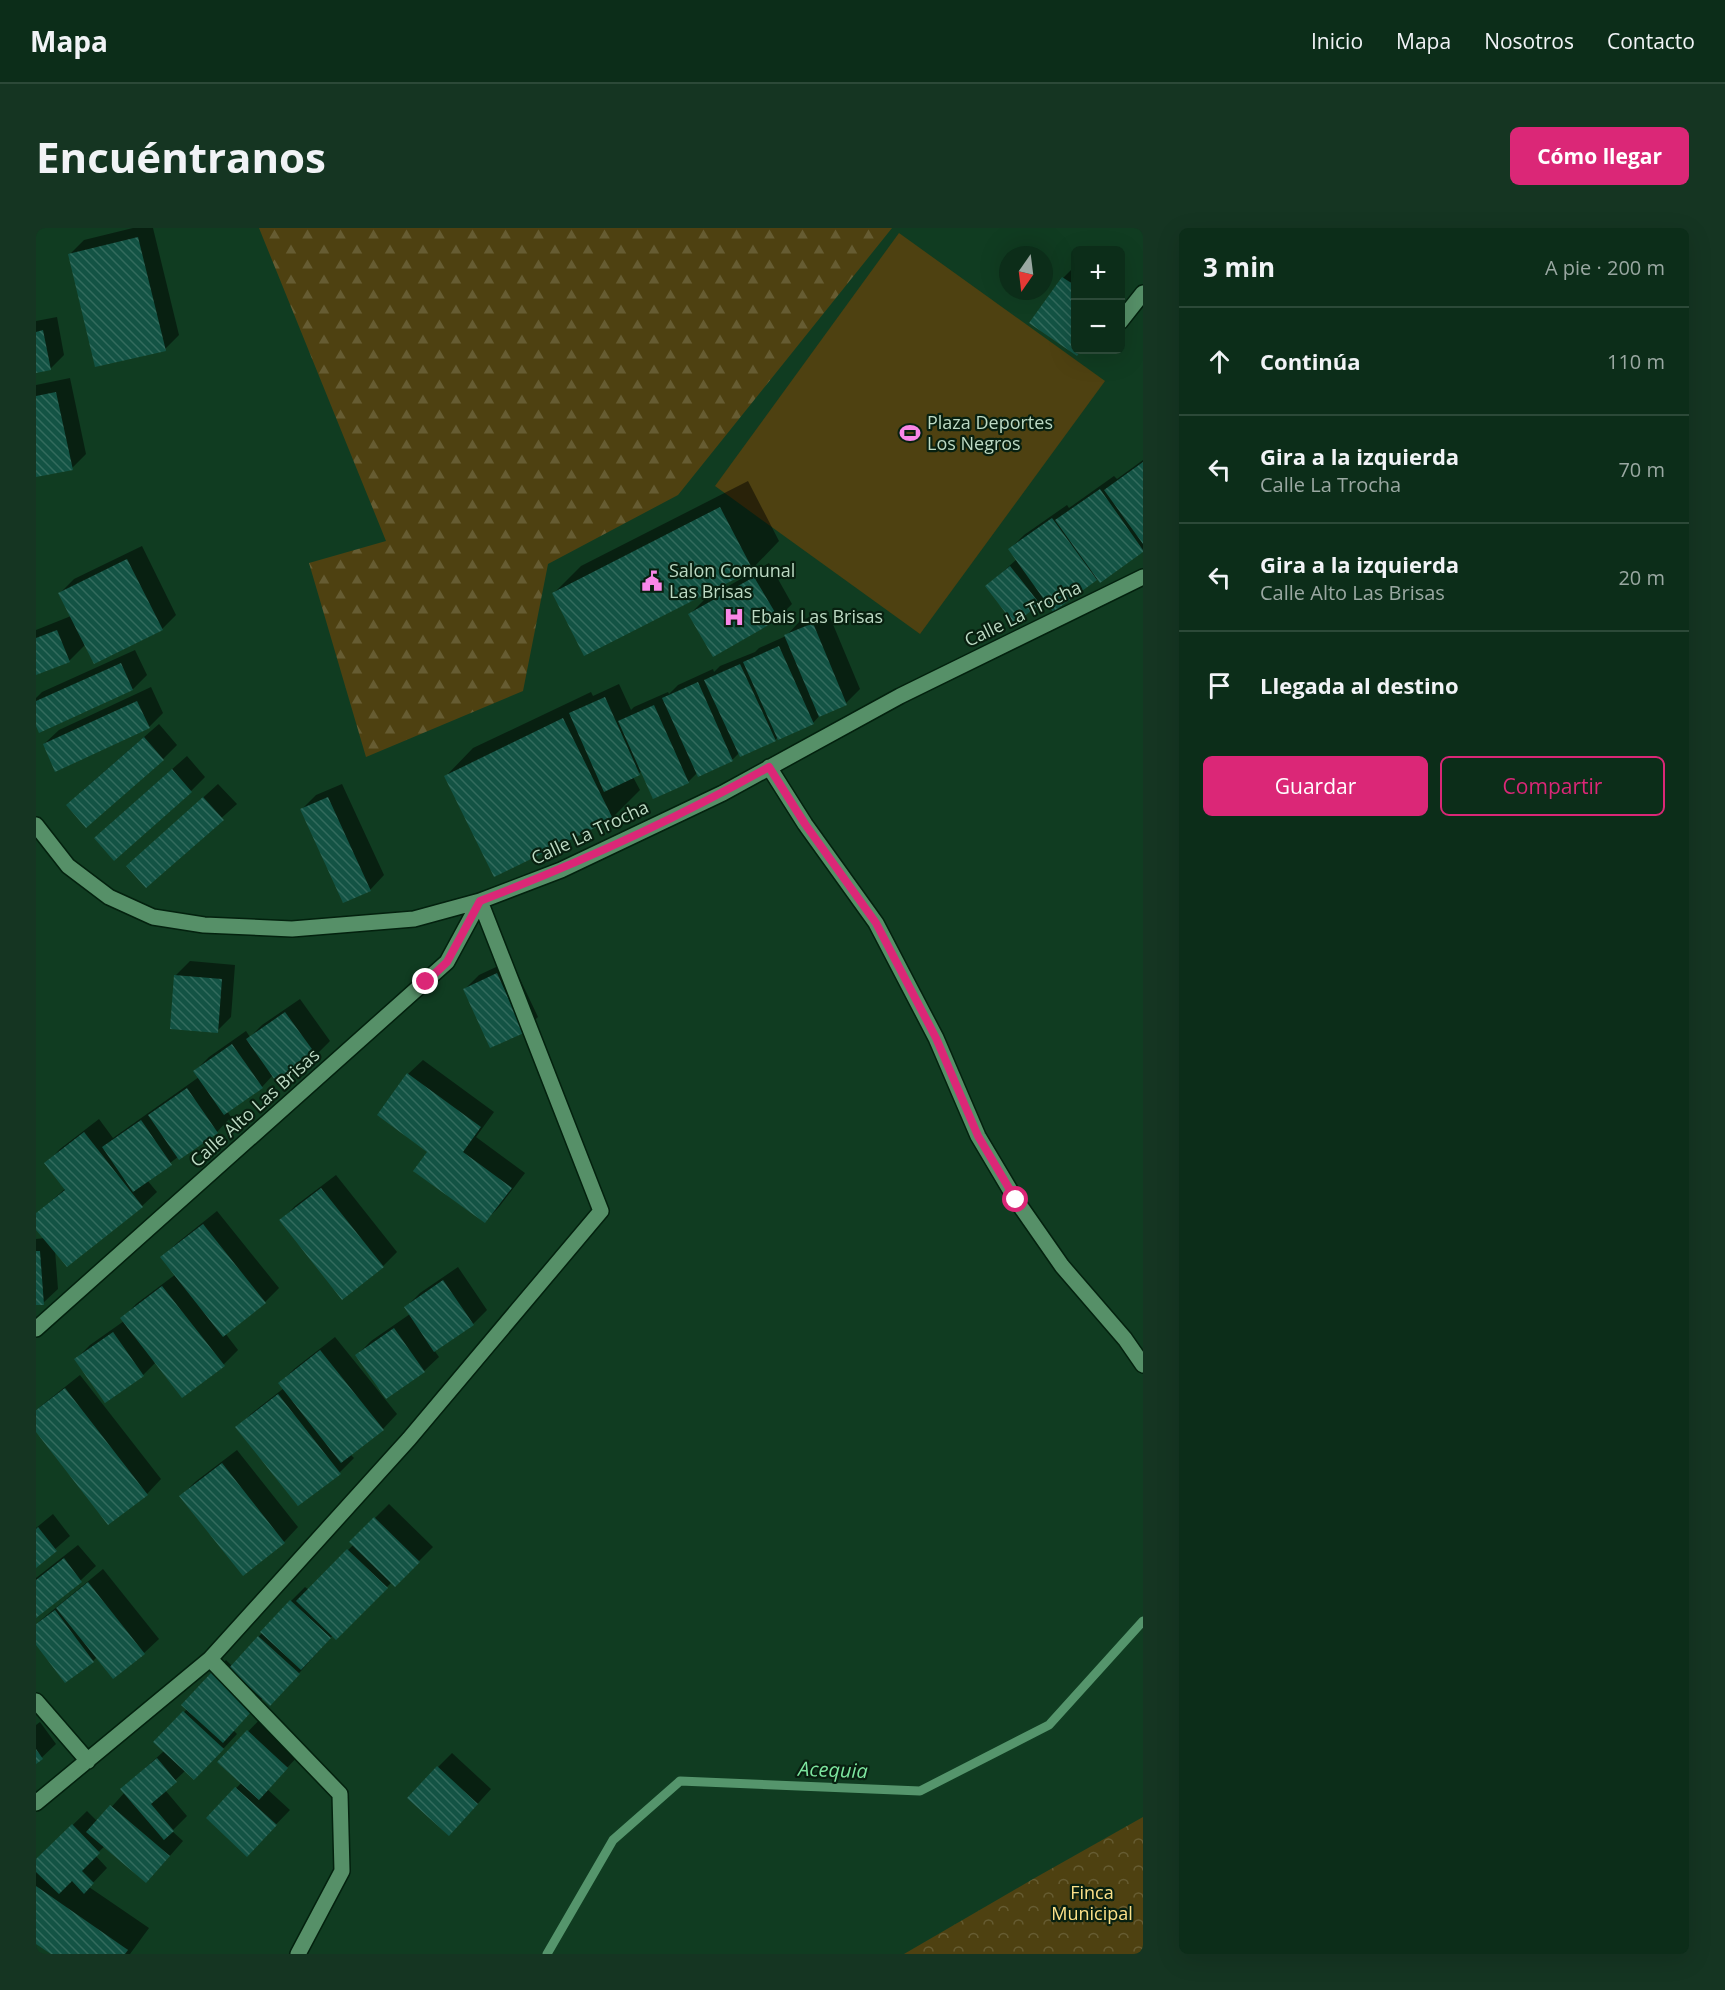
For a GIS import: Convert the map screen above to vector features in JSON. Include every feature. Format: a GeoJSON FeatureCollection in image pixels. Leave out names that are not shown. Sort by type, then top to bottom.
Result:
{"type":"FeatureCollection","features":[{"type":"Feature","properties":{"kind":"street"},"geometry":{"type":"LineString","coordinates":[[1125,315],[1143,292]]}},
{"type":"Feature","properties":{"kind":"street","name":"Calle La Trocha"},"geometry":{"type":"LineString","coordinates":[[36,825],[68,866],[109,897],[153,917],[204,925],[292,929],[414,919],[480,901],[561,870],[723,793],[900,696],[1143,577]]}},
{"type":"Feature","properties":{"kind":"street"},"geometry":{"type":"LineString","coordinates":[[769,767],[805,824],[876,923],[936,1038],[978,1136],[1016,1200],[1062,1266],[1125,1339],[1143,1365]]}},
{"type":"Feature","properties":{"kind":"street"},"geometry":{"type":"LineString","coordinates":[[36,1803],[210,1659],[409,1439],[601,1211],[480,901]]}},
{"type":"Feature","properties":{"kind":"street","name":"Calle Alto Las Brisas"},"geometry":{"type":"LineString","coordinates":[[36,1329],[447,962],[480,901]]}},
{"type":"Feature","properties":{"kind":"street"},"geometry":{"type":"LineString","coordinates":[[210,1659],[340,1794],[342,1870],[298,1954]]}},
{"type":"Feature","properties":{"kind":"street"},"geometry":{"type":"LineString","coordinates":[[36,1701],[88,1761]]}},
{"type":"Feature","properties":{"kind":"green space"},"geometry":{"type":"Polygon","coordinates":[[[259,228],[892,228],[678,495],[548,564],[523,691],[366,757],[309,563],[386,541],[259,228]]]}},
{"type":"Feature","properties":{"kind":"green space","name":"Plaza Deportes Los Negros"},"geometry":{"type":"Polygon","coordinates":[[[899,233],[1105,381],[920,634],[715,486],[899,233]]]}},
{"type":"Feature","properties":{"kind":"green space","name":"Finca Municipal"},"geometry":{"type":"Polygon","coordinates":[[[1143,1817],[1143,1954],[904,1954],[1033,1879],[1143,1817]]]}},
{"type":"Feature","properties":{"kind":"building"},"geometry":{"type":"Polygon","coordinates":[[[138,237],[166,351],[95,367],[68,254],[138,237]]]}},
{"type":"Feature","properties":{"kind":"building"},"geometry":{"type":"Polygon","coordinates":[[[1062,277],[1071,283],[1071,352],[1029,323],[1046,300],[1053,300],[1053,290],[1062,277]]]}},
{"type":"Feature","properties":{"kind":"building"},"geometry":{"type":"Polygon","coordinates":[[[43,330],[51,370],[36,373],[36,332],[43,330]]]}},
{"type":"Feature","properties":{"kind":"building"},"geometry":{"type":"Polygon","coordinates":[[[56,392],[73,470],[36,477],[36,396],[56,392]]]}},
{"type":"Feature","properties":{"kind":"building"},"geometry":{"type":"Polygon","coordinates":[[[1143,462],[1143,544],[1104,490],[1143,462]]]}},
{"type":"Feature","properties":{"kind":"building"},"geometry":{"type":"Polygon","coordinates":[[[1100,489],[1143,552],[1100,583],[1055,520],[1100,489]]]}},
{"type":"Feature","properties":{"kind":"building","name":"Salon Comunal Las Brisas"},"geometry":{"type":"Polygon","coordinates":[[[720,507],[753,570],[584,656],[552,593],[720,507]]]}},
{"type":"Feature","properties":{"kind":"building"},"geometry":{"type":"Polygon","coordinates":[[[1052,518],[1097,580],[1053,612],[1008,549],[1052,518]]]}},
{"type":"Feature","properties":{"kind":"building"},"geometry":{"type":"Polygon","coordinates":[[[127,559],[163,630],[94,664],[58,593],[127,559]]]}},
{"type":"Feature","properties":{"kind":"building"},"geometry":{"type":"Polygon","coordinates":[[[1010,566],[1040,604],[1014,624],[985,586],[1010,566]]]}},
{"type":"Feature","properties":{"kind":"building","name":"Ebais Las Brisas"},"geometry":{"type":"Polygon","coordinates":[[[754,577],[779,619],[713,657],[688,614],[754,577]]]}},
{"type":"Feature","properties":{"kind":"building"},"geometry":{"type":"Polygon","coordinates":[[[813,623],[847,705],[819,717],[784,635],[813,623]]]}},
{"type":"Feature","properties":{"kind":"building"},"geometry":{"type":"Polygon","coordinates":[[[57,630],[70,662],[36,675],[36,638],[57,630]]]}},
{"type":"Feature","properties":{"kind":"building"},"geometry":{"type":"Polygon","coordinates":[[[779,646],[814,724],[778,740],[743,662],[779,646]]]}},
{"type":"Feature","properties":{"kind":"building"},"geometry":{"type":"Polygon","coordinates":[[[121,663],[133,690],[39,733],[36,726],[36,701],[121,663]]]}},
{"type":"Feature","properties":{"kind":"building"},"geometry":{"type":"Polygon","coordinates":[[[740,664],[776,741],[740,757],[704,680],[740,664]]]}},
{"type":"Feature","properties":{"kind":"building"},"geometry":{"type":"Polygon","coordinates":[[[698,682],[733,761],[698,777],[662,698],[698,682]]]}},
{"type":"Feature","properties":{"kind":"building"},"geometry":{"type":"Polygon","coordinates":[[[605,697],[640,775],[604,792],[569,713],[605,697]]]}},
{"type":"Feature","properties":{"kind":"building"},"geometry":{"type":"Polygon","coordinates":[[[137,701],[150,728],[55,772],[43,744],[137,701]]]}},
{"type":"Feature","properties":{"kind":"building"},"geometry":{"type":"Polygon","coordinates":[[[654,705],[689,783],[653,799],[618,721],[654,705]]]}},
{"type":"Feature","properties":{"kind":"building"},"geometry":{"type":"Polygon","coordinates":[[[563,718],[613,819],[494,877],[444,776],[563,718]]]}},
{"type":"Feature","properties":{"kind":"building"},"geometry":{"type":"Polygon","coordinates":[[[144,737],[164,760],[86,828],[66,805],[144,737]]]}},
{"type":"Feature","properties":{"kind":"building"},"geometry":{"type":"Polygon","coordinates":[[[172,769],[192,792],[114,861],[94,838],[172,769]]]}},
{"type":"Feature","properties":{"kind":"building"},"geometry":{"type":"Polygon","coordinates":[[[203,797],[224,820],[146,888],[126,866],[203,797]]]}},
{"type":"Feature","properties":{"kind":"building"},"geometry":{"type":"Polygon","coordinates":[[[328,797],[371,891],[343,903],[300,809],[328,797]]]}},
{"type":"Feature","properties":{"kind":"building"},"geometry":{"type":"Polygon","coordinates":[[[497,973],[524,1033],[490,1048],[463,989],[497,973]]]}},
{"type":"Feature","properties":{"kind":"building"},"geometry":{"type":"Polygon","coordinates":[[[174,975],[222,979],[218,1033],[170,1029],[174,975]]]}},
{"type":"Feature","properties":{"kind":"building"},"geometry":{"type":"Polygon","coordinates":[[[285,1012],[317,1056],[277,1083],[246,1039],[285,1012]]]}},
{"type":"Feature","properties":{"kind":"building"},"geometry":{"type":"Polygon","coordinates":[[[232,1044],[263,1088],[224,1115],[193,1071],[232,1044]]]}},
{"type":"Feature","properties":{"kind":"building"},"geometry":{"type":"Polygon","coordinates":[[[407,1073],[481,1127],[463,1152],[512,1188],[485,1223],[413,1171],[427,1152],[377,1115],[407,1073]]]}},
{"type":"Feature","properties":{"kind":"building"},"geometry":{"type":"Polygon","coordinates":[[[187,1088],[218,1133],[179,1160],[148,1115],[187,1088]]]}},
{"type":"Feature","properties":{"kind":"building"},"geometry":{"type":"Polygon","coordinates":[[[141,1120],[172,1165],[133,1192],[102,1147],[141,1120]]]}},
{"type":"Feature","properties":{"kind":"building"},"geometry":{"type":"Polygon","coordinates":[[[84,1132],[143,1207],[67,1267],[36,1230],[36,1213],[65,1190],[44,1163],[84,1132]]]}},
{"type":"Feature","properties":{"kind":"building"},"geometry":{"type":"Polygon","coordinates":[[[321,1188],[384,1267],[342,1300],[279,1220],[321,1188]]]}},
{"type":"Feature","properties":{"kind":"building"},"geometry":{"type":"Polygon","coordinates":[[[203,1224],[266,1303],[223,1337],[160,1257],[203,1224]]]}},
{"type":"Feature","properties":{"kind":"building"},"geometry":{"type":"Polygon","coordinates":[[[36,1251],[40,1251],[44,1305],[36,1305],[36,1251]]]}},
{"type":"Feature","properties":{"kind":"building"},"geometry":{"type":"Polygon","coordinates":[[[443,1280],[474,1325],[434,1352],[404,1307],[443,1280]]]}},
{"type":"Feature","properties":{"kind":"building"},"geometry":{"type":"Polygon","coordinates":[[[162,1286],[225,1366],[182,1398],[120,1318],[162,1286]]]}},
{"type":"Feature","properties":{"kind":"building"},"geometry":{"type":"Polygon","coordinates":[[[394,1328],[425,1372],[386,1399],[355,1355],[394,1328]]]}},
{"type":"Feature","properties":{"kind":"building"},"geometry":{"type":"Polygon","coordinates":[[[113,1332],[144,1376],[105,1403],[74,1359],[113,1332]]]}},
{"type":"Feature","properties":{"kind":"building"},"geometry":{"type":"Polygon","coordinates":[[[320,1350],[384,1430],[341,1463],[278,1383],[320,1350]]]}},
{"type":"Feature","properties":{"kind":"building"},"geometry":{"type":"Polygon","coordinates":[[[65,1388],[148,1495],[108,1525],[36,1432],[36,1410],[65,1388]]]}},
{"type":"Feature","properties":{"kind":"building"},"geometry":{"type":"Polygon","coordinates":[[[278,1394],[341,1474],[298,1506],[235,1427],[278,1394]]]}},
{"type":"Feature","properties":{"kind":"building"},"geometry":{"type":"Polygon","coordinates":[[[222,1463],[285,1543],[243,1576],[179,1496],[222,1463]]]}},
{"type":"Feature","properties":{"kind":"building"},"geometry":{"type":"Polygon","coordinates":[[[374,1517],[420,1562],[395,1587],[349,1542],[374,1517]]]}},
{"type":"Feature","properties":{"kind":"building"},"geometry":{"type":"Polygon","coordinates":[[[38,1527],[57,1551],[36,1568],[36,1529],[38,1527]]]}},
{"type":"Feature","properties":{"kind":"building"},"geometry":{"type":"Polygon","coordinates":[[[347,1549],[388,1588],[336,1640],[296,1601],[347,1549]]]}},
{"type":"Feature","properties":{"kind":"building"},"geometry":{"type":"Polygon","coordinates":[[[64,1558],[82,1582],[36,1618],[36,1580],[64,1558]]]}},
{"type":"Feature","properties":{"kind":"building"},"geometry":{"type":"Polygon","coordinates":[[[88,1582],[145,1654],[113,1679],[56,1608],[88,1582]]]}},
{"type":"Feature","properties":{"kind":"building"},"geometry":{"type":"Polygon","coordinates":[[[290,1600],[331,1638],[301,1670],[260,1632],[290,1600]]]}},
{"type":"Feature","properties":{"kind":"building"},"geometry":{"type":"Polygon","coordinates":[[[55,1610],[94,1662],[65,1683],[36,1645],[36,1624],[55,1610]]]}},
{"type":"Feature","properties":{"kind":"building"},"geometry":{"type":"Polygon","coordinates":[[[258,1636],[300,1674],[270,1706],[229,1668],[258,1636]]]}},
{"type":"Feature","properties":{"kind":"building"},"geometry":{"type":"Polygon","coordinates":[[[211,1673],[252,1711],[223,1743],[181,1705],[211,1673]]]}},
{"type":"Feature","properties":{"kind":"building"},"geometry":{"type":"Polygon","coordinates":[[[183,1711],[224,1749],[194,1780],[153,1742],[183,1711]]]}},
{"type":"Feature","properties":{"kind":"building"},"geometry":{"type":"Polygon","coordinates":[[[247,1730],[288,1768],[259,1800],[217,1762],[247,1730]]]}},
{"type":"Feature","properties":{"kind":"building"},"geometry":{"type":"Polygon","coordinates":[[[36,1749],[43,1759],[36,1764],[36,1749]]]}},
{"type":"Feature","properties":{"kind":"building"},"geometry":{"type":"Polygon","coordinates":[[[157,1758],[177,1782],[151,1804],[174,1831],[164,1840],[120,1789],[157,1758]]]}},
{"type":"Feature","properties":{"kind":"building"},"geometry":{"type":"Polygon","coordinates":[[[437,1766],[478,1804],[449,1836],[407,1798],[437,1766]]]}},
{"type":"Feature","properties":{"kind":"building"},"geometry":{"type":"Polygon","coordinates":[[[235,1787],[277,1825],[247,1857],[206,1818],[235,1787]]]}},
{"type":"Feature","properties":{"kind":"building"},"geometry":{"type":"Polygon","coordinates":[[[110,1805],[170,1856],[146,1883],[86,1832],[110,1805]]]}},
{"type":"Feature","properties":{"kind":"building"},"geometry":{"type":"Polygon","coordinates":[[[72,1824],[100,1853],[82,1871],[94,1883],[84,1894],[72,1881],[59,1894],[36,1872],[36,1859],[72,1824]]]}},
{"type":"Feature","properties":{"kind":"building"},"geometry":{"type":"Polygon","coordinates":[[[36,1886],[128,1950],[125,1954],[51,1954],[36,1944],[36,1886]]]}},
{"type":"Feature","properties":{"kind":"waterway","name":"Acequia"},"geometry":{"type":"LineString","coordinates":[[547,1954],[613,1840],[680,1781],[920,1791],[1049,1725],[1143,1621]]}},
{"type":"Feature","properties":{"kind":"place","name":"Plaza Deportes Los Negros"},"geometry":{"type":"Point","coordinates":[910,433]}},
{"type":"Feature","properties":{"kind":"place","name":"Salon Comunal Las Brisas"},"geometry":{"type":"Point","coordinates":[652,581]}},
{"type":"Feature","properties":{"kind":"place","name":"Ebais Las Brisas"},"geometry":{"type":"Point","coordinates":[734,617]}},
{"type":"Feature","properties":{"kind":"route"},"geometry":{"type":"LineString","coordinates":[[426,982],[447,962],[480,901],[561,870],[723,793],[769,767],[805,824],[876,923],[936,1038],[978,1136],[1016,1200]]}}]}
